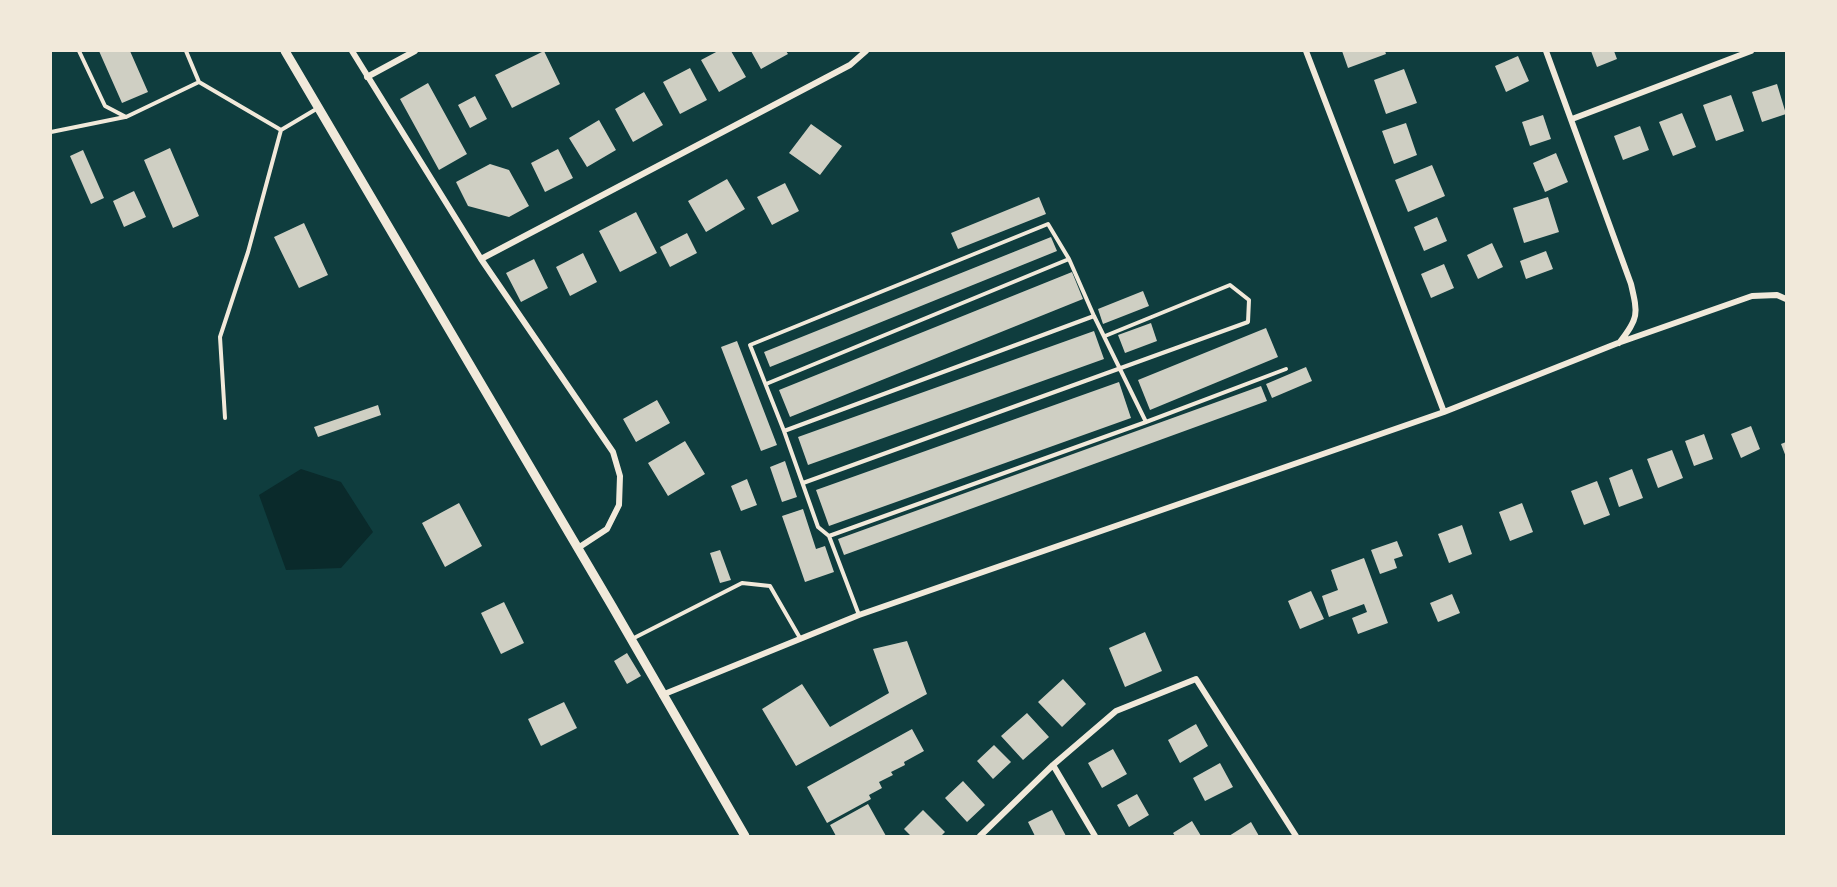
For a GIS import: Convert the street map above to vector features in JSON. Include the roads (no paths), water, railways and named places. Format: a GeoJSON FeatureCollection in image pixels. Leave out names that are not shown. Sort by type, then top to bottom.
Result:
{"type":"FeatureCollection","features":[{"type":"Feature","properties":{"kind":"street"},"geometry":{"type":"LineString","coordinates":[[285,51],[745,836]]}},
{"type":"Feature","properties":{"kind":"street"},"geometry":{"type":"LineString","coordinates":[[352,51],[481,259],[613,452],[620,476],[619,505],[607,530],[578,548]]}},
{"type":"Feature","properties":{"kind":"street"},"geometry":{"type":"LineString","coordinates":[[368,77],[415,51]]}},
{"type":"Feature","properties":{"kind":"street"},"geometry":{"type":"LineString","coordinates":[[481,259],[850,65],[866,51]]}},
{"type":"Feature","properties":{"kind":"street"},"geometry":{"type":"LineString","coordinates":[[1306,51],[1444,412]]}},
{"type":"Feature","properties":{"kind":"street"},"geometry":{"type":"LineString","coordinates":[[1546,51],[1631,284],[1638,312],[1630,329],[1618,343]]}},
{"type":"Feature","properties":{"kind":"street"},"geometry":{"type":"LineString","coordinates":[[1572,119],[1751,51]]}},
{"type":"Feature","properties":{"kind":"street"},"geometry":{"type":"LineString","coordinates":[[662,695],[859,615],[1444,412],[1618,343],[1752,296],[1778,295],[1786,299]]}},
{"type":"Feature","properties":{"kind":"street"},"geometry":{"type":"LineString","coordinates":[[980,836],[1053,765],[1116,711],[1196,679],[1296,836]]}},
{"type":"Feature","properties":{"kind":"street"},"geometry":{"type":"LineString","coordinates":[[1053,765],[1095,836]]}},
{"type":"Feature","properties":{"kind":"lane"},"geometry":{"type":"LineString","coordinates":[[79,51],[105,106],[126,117]]}},
{"type":"Feature","properties":{"kind":"lane"},"geometry":{"type":"LineString","coordinates":[[186,51],[199,82],[281,130]]}},
{"type":"Feature","properties":{"kind":"lane"},"geometry":{"type":"LineString","coordinates":[[51,132],[126,117],[199,82]]}},
{"type":"Feature","properties":{"kind":"lane"},"geometry":{"type":"LineString","coordinates":[[225,418],[220,337],[248,252],[281,130],[319,108]]}},
{"type":"Feature","properties":{"kind":"lane"},"geometry":{"type":"LineString","coordinates":[[859,615],[830,536],[818,527],[750,345],[1048,224],[1069,259],[1146,422]]}},
{"type":"Feature","properties":{"kind":"lane"},"geometry":{"type":"LineString","coordinates":[[766,384],[1069,259]]}},
{"type":"Feature","properties":{"kind":"lane"},"geometry":{"type":"LineString","coordinates":[[803,483],[1248,322],[1250,300],[1230,285],[1105,336]]}},
{"type":"Feature","properties":{"kind":"lane"},"geometry":{"type":"LineString","coordinates":[[784,431],[1094,316]]}},
{"type":"Feature","properties":{"kind":"lane"},"geometry":{"type":"LineString","coordinates":[[830,536],[1286,369]]}},
{"type":"Feature","properties":{"kind":"lane"},"geometry":{"type":"LineString","coordinates":[[631,640],[742,583],[770,586],[800,638]]}},
{"type":"Feature","properties":{"kind":"water"},"geometry":{"type":"Polygon","coordinates":[[[301,469],[341,482],[373,532],[341,568],[286,570],[259,495],[301,469]]]}}]}
